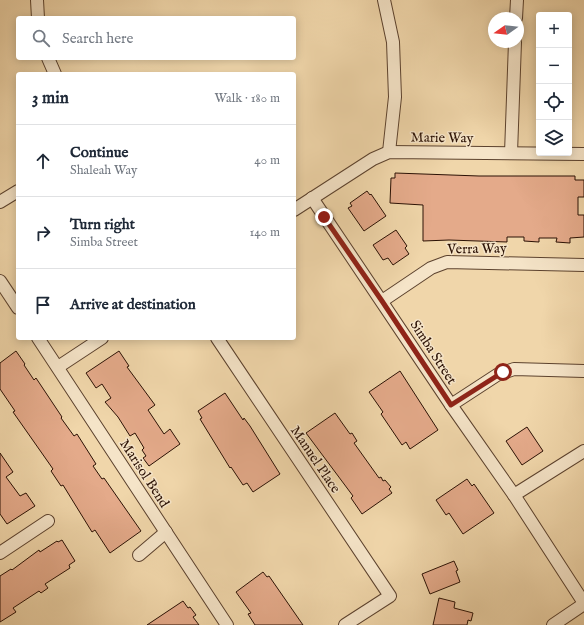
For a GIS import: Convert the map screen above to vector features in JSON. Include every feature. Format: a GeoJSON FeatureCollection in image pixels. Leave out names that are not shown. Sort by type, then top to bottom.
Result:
{"type":"FeatureCollection","features":[{"type":"Feature","properties":{"kind":"street"},"geometry":{"type":"LineString","coordinates":[[37,0],[38,16]]}},
{"type":"Feature","properties":{"kind":"street"},"geometry":{"type":"LineString","coordinates":[[384,0],[393,42],[395,96],[389,152]]}},
{"type":"Feature","properties":{"kind":"street"},"geometry":{"type":"LineString","coordinates":[[516,12],[517,0]]}},
{"type":"Feature","properties":{"kind":"street"},"geometry":{"type":"LineString","coordinates":[[511,153],[515,48]]}},
{"type":"Feature","properties":{"kind":"street"},"geometry":{"type":"LineString","coordinates":[[49,60],[54,72]]}},
{"type":"Feature","properties":{"kind":"street","name":"Marie Way"},"geometry":{"type":"LineString","coordinates":[[296,209],[373,159],[389,152],[584,154]]}},
{"type":"Feature","properties":{"kind":"street"},"geometry":{"type":"LineString","coordinates":[[0,202],[16,192]]}},
{"type":"Feature","properties":{"kind":"street","name":"Simba Street"},"geometry":{"type":"LineString","coordinates":[[312,198],[451,405],[514,495],[584,603]]}},
{"type":"Feature","properties":{"kind":"street","name":"Verra Way"},"geometry":{"type":"LineString","coordinates":[[382,301],[431,268],[447,262],[584,265]]}},
{"type":"Feature","properties":{"kind":"street"},"geometry":{"type":"LineString","coordinates":[[0,282],[16,305]]}},
{"type":"Feature","properties":{"kind":"street","name":"Marisol Bend"},"geometry":{"type":"LineString","coordinates":[[39,340],[227,625]]}},
{"type":"Feature","properties":{"kind":"street"},"geometry":{"type":"LineString","coordinates":[[58,367],[99,340]]}},
{"type":"Feature","properties":{"kind":"street","name":"Manuel Place"},"geometry":{"type":"LineString","coordinates":[[218,340],[390,596],[346,625]]}},
{"type":"Feature","properties":{"kind":"street"},"geometry":{"type":"LineString","coordinates":[[451,405],[503,372],[514,369],[584,370]]}},
{"type":"Feature","properties":{"kind":"street"},"geometry":{"type":"LineString","coordinates":[[514,495],[584,451]]}},
{"type":"Feature","properties":{"kind":"street"},"geometry":{"type":"LineString","coordinates":[[0,552],[48,521]]}},
{"type":"Feature","properties":{"kind":"street"},"geometry":{"type":"LineString","coordinates":[[139,555],[166,532]]}},
{"type":"Feature","properties":{"kind":"street"},"geometry":{"type":"LineString","coordinates":[[553,625],[584,603]]}},
{"type":"Feature","properties":{"kind":"building"},"geometry":{"type":"Polygon","coordinates":[[[395,173],[479,176],[575,176],[575,180],[584,180],[584,197],[578,197],[578,215],[584,215],[584,237],[570,238],[570,243],[556,242],[557,238],[539,238],[539,242],[524,241],[524,237],[507,237],[507,242],[449,240],[423,241],[423,205],[390,203],[391,178],[395,178],[395,173]]]}},
{"type":"Feature","properties":{"kind":"building"},"geometry":{"type":"Polygon","coordinates":[[[367,191],[370,195],[371,194],[386,216],[364,231],[348,208],[352,206],[350,203],[367,191]]]}},
{"type":"Feature","properties":{"kind":"building"},"geometry":{"type":"Polygon","coordinates":[[[396,230],[407,246],[405,248],[409,254],[393,265],[388,258],[383,260],[373,245],[396,230]]]}},
{"type":"Feature","properties":{"kind":"building"},"geometry":{"type":"Polygon","coordinates":[[[16,351],[34,380],[36,378],[74,436],[77,434],[96,464],[93,466],[102,479],[104,478],[141,531],[110,553],[95,530],[92,532],[63,485],[61,486],[51,471],[53,469],[13,412],[15,411],[0,389],[0,363],[16,351]]]}},
{"type":"Feature","properties":{"kind":"building"},"geometry":{"type":"Polygon","coordinates":[[[119,351],[129,366],[127,367],[155,405],[148,410],[164,434],[170,429],[180,444],[149,466],[143,458],[146,456],[142,450],[144,448],[135,433],[130,436],[118,417],[105,402],[111,398],[102,384],[96,388],[86,373],[119,351]]]}},
{"type":"Feature","properties":{"kind":"building"},"geometry":{"type":"Polygon","coordinates":[[[400,371],[438,430],[410,449],[406,442],[402,445],[381,414],[383,412],[369,392],[400,371]]]}},
{"type":"Feature","properties":{"kind":"building"},"geometry":{"type":"Polygon","coordinates":[[[225,393],[243,420],[244,418],[250,426],[280,474],[253,492],[247,483],[243,485],[231,467],[230,468],[200,419],[202,418],[198,411],[225,393]]]}},
{"type":"Feature","properties":{"kind":"building"},"geometry":{"type":"Polygon","coordinates":[[[335,413],[350,434],[352,433],[357,441],[354,443],[379,478],[381,477],[383,481],[385,480],[391,487],[389,489],[392,493],[362,514],[351,498],[353,496],[306,433],[335,413]]]}},
{"type":"Feature","properties":{"kind":"building"},"geometry":{"type":"Polygon","coordinates":[[[527,427],[543,451],[522,465],[506,441],[527,427]]]}},
{"type":"Feature","properties":{"kind":"building"},"geometry":{"type":"Polygon","coordinates":[[[0,453],[13,472],[6,477],[20,496],[26,493],[35,506],[7,524],[0,514],[0,453]]]}},
{"type":"Feature","properties":{"kind":"building"},"geometry":{"type":"Polygon","coordinates":[[[467,479],[472,486],[474,484],[494,513],[463,534],[449,513],[446,515],[436,500],[467,479]]]}},
{"type":"Feature","properties":{"kind":"building"},"geometry":{"type":"Polygon","coordinates":[[[62,540],[75,561],[69,565],[70,568],[45,584],[48,588],[41,593],[39,591],[13,608],[16,612],[0,622],[0,576],[11,569],[12,570],[39,550],[40,552],[57,541],[62,540]]]}},
{"type":"Feature","properties":{"kind":"building"},"geometry":{"type":"Polygon","coordinates":[[[454,561],[458,570],[456,571],[460,582],[430,594],[422,574],[454,561]]]}},
{"type":"Feature","properties":{"kind":"building"},"geometry":{"type":"Polygon","coordinates":[[[263,572],[267,577],[269,576],[303,625],[255,625],[248,614],[251,613],[236,592],[263,572]]]}},
{"type":"Feature","properties":{"kind":"building"},"geometry":{"type":"Polygon","coordinates":[[[439,598],[455,602],[454,608],[473,613],[471,621],[468,620],[467,625],[433,625],[439,598]]]}},
{"type":"Feature","properties":{"kind":"building"},"geometry":{"type":"Polygon","coordinates":[[[183,601],[196,615],[193,617],[199,625],[147,625],[183,601]]]}},
{"type":"Feature","properties":{"kind":"route"},"geometry":{"type":"LineString","coordinates":[[324,217],[451,405],[503,372]]}}]}
